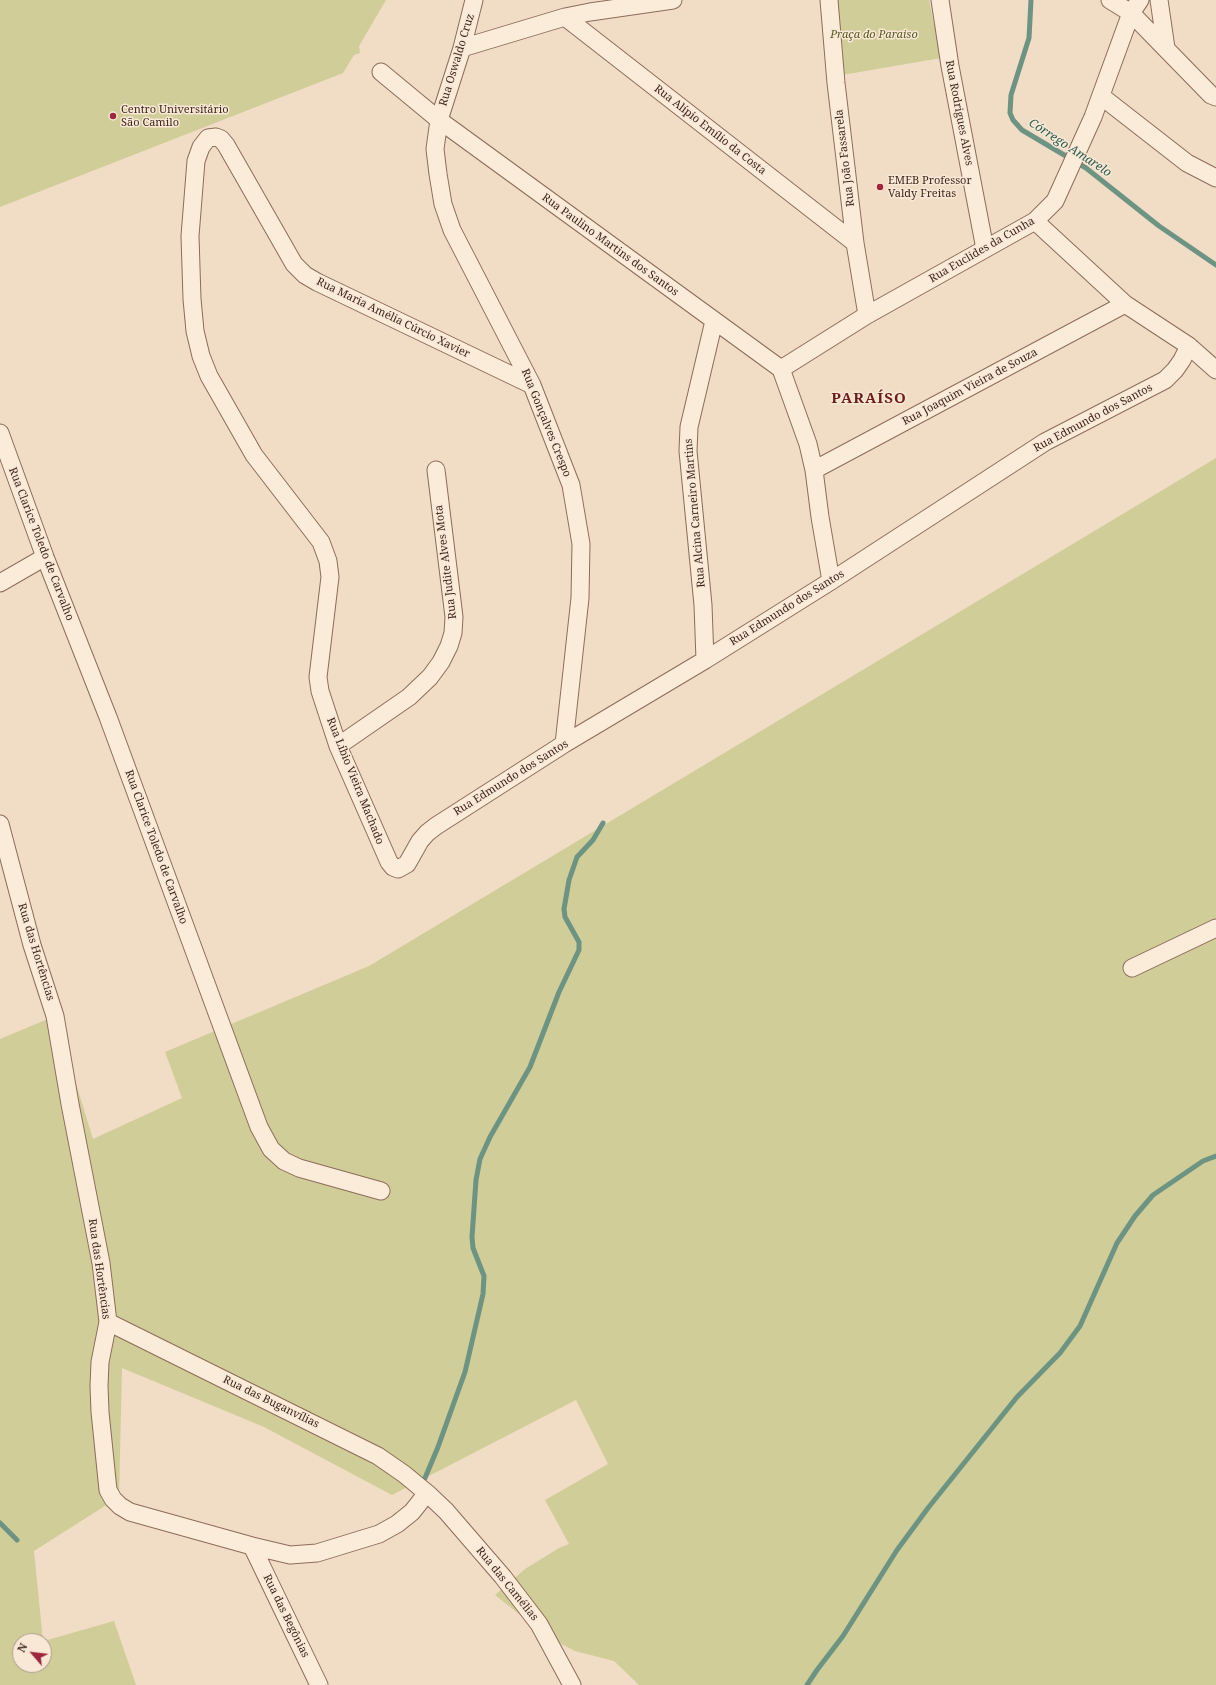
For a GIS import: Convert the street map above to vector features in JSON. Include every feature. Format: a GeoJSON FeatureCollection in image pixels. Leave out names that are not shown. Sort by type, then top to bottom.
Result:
{"type":"FeatureCollection","features":[{"type":"Feature","properties":{"kind":"street","name":"Rua Oswaldo Cruz"},"geometry":{"type":"LineString","coordinates":[[439,120],[462,48],[474,0]]}},
{"type":"Feature","properties":{"kind":"street"},"geometry":{"type":"LineString","coordinates":[[462,48],[590,12],[673,0]]}},
{"type":"Feature","properties":{"kind":"street","name":"Rua João Fassarela"},"geometry":{"type":"LineString","coordinates":[[829,0],[836,83],[855,243],[867,315]]}},
{"type":"Feature","properties":{"kind":"street","name":"Rua Rodrigues Alves"},"geometry":{"type":"LineString","coordinates":[[940,0],[950,66],[985,249]]}},
{"type":"Feature","properties":{"kind":"street"},"geometry":{"type":"LineString","coordinates":[[1110,0],[1136,7],[1166,48],[1211,96],[1216,97]]}},
{"type":"Feature","properties":{"kind":"street"},"geometry":{"type":"LineString","coordinates":[[1159,0],[1166,48]]}},
{"type":"Feature","properties":{"kind":"street","name":"Rua Euclides da Cunha"},"geometry":{"type":"LineString","coordinates":[[781,369],[867,315],[1035,222],[1055,201],[1101,96],[1136,7]]}},
{"type":"Feature","properties":{"kind":"street","name":"Rua Alípio Emílio da Costa"},"geometry":{"type":"LineString","coordinates":[[565,18],[855,243]]}},
{"type":"Feature","properties":{"kind":"street","name":"Rua Paulino Martins dos Santos"},"geometry":{"type":"LineString","coordinates":[[381,72],[439,120],[781,369]]}},
{"type":"Feature","properties":{"kind":"street"},"geometry":{"type":"LineString","coordinates":[[1101,96],[1187,163],[1216,178]]}},
{"type":"Feature","properties":{"kind":"street","name":"Rua Gonçalves Crespo"},"geometry":{"type":"LineString","coordinates":[[439,120],[435,149],[443,204],[452,230],[532,385],[571,485],[581,544],[580,598],[564,744]]}},
{"type":"Feature","properties":{"kind":"street","name":"Rua Líbio Vieira Machado"},"geometry":{"type":"LineString","coordinates":[[226,145],[221,139],[216,137],[208,138],[201,147],[196,161],[190,236],[192,299],[195,331],[201,356],[209,376],[254,455],[321,542],[328,561],[330,577],[318,677],[320,691],[338,746],[389,862]]}},
{"type":"Feature","properties":{"kind":"street","name":"Rua Maria Amélia Cúrcio Xavier"},"geometry":{"type":"LineString","coordinates":[[226,145],[294,264],[305,275],[316,282],[532,385]]}},
{"type":"Feature","properties":{"kind":"street"},"geometry":{"type":"LineString","coordinates":[[1035,222],[1125,304],[1189,346],[1216,370]]}},
{"type":"Feature","properties":{"kind":"street","name":"Rua Joaquim Vieira de Souza"},"geometry":{"type":"LineString","coordinates":[[814,470],[1125,304]]}},
{"type":"Feature","properties":{"kind":"street","name":"Rua Alcina Carneiro Martins"},"geometry":{"type":"LineString","coordinates":[[705,660],[703,605],[688,451],[689,428],[714,321]]}},
{"type":"Feature","properties":{"kind":"street","name":"Rua Edmundo dos Santos"},"geometry":{"type":"LineString","coordinates":[[389,862],[393,867],[398,869],[403,867],[424,837],[436,826],[564,744],[705,660],[831,581],[1045,442],[1165,380],[1175,370],[1189,346]]}},
{"type":"Feature","properties":{"kind":"street"},"geometry":{"type":"LineString","coordinates":[[781,369],[808,444],[814,470],[831,581]]}},
{"type":"Feature","properties":{"kind":"street","name":"Rua Clarice Toledo de Carvalho"},"geometry":{"type":"LineString","coordinates":[[0,433],[45,557],[108,717],[259,1127],[271,1149],[284,1161],[299,1168],[381,1190]]}},
{"type":"Feature","properties":{"kind":"street","name":"Rua Judite Alves Mota"},"geometry":{"type":"LineString","coordinates":[[338,746],[409,697],[430,677],[450,646],[454,617],[436,470]]}},
{"type":"Feature","properties":{"kind":"street"},"geometry":{"type":"LineString","coordinates":[[0,583],[45,557]]}},
{"type":"Feature","properties":{"kind":"street","name":"Rua das Hortências"},"geometry":{"type":"LineString","coordinates":[[0,824],[32,945],[55,1016],[70,1104],[101,1264],[108,1322],[100,1362],[100,1412],[108,1490],[113,1499],[120,1506],[130,1512],[252,1546],[290,1555],[297,1555],[317,1553],[379,1534],[397,1524],[412,1512],[427,1492]]}},
{"type":"Feature","properties":{"kind":"street"},"geometry":{"type":"LineString","coordinates":[[1132,968],[1216,928]]}},
{"type":"Feature","properties":{"kind":"street","name":"Rua das Buganvílias"},"geometry":{"type":"LineString","coordinates":[[108,1322],[378,1456],[427,1492]]}},
{"type":"Feature","properties":{"kind":"street","name":"Rua das Camélias"},"geometry":{"type":"LineString","coordinates":[[427,1492],[465,1532],[503,1576],[539,1624],[572,1685]]}},
{"type":"Feature","properties":{"kind":"street","name":"Rua das Begônias"},"geometry":{"type":"LineString","coordinates":[[252,1546],[319,1685]]}},
{"type":"Feature","properties":{"kind":"green space","name":"Centro Universitário São Camilo"},"geometry":{"type":"Polygon","coordinates":[[[0,0],[386,0],[359,46],[360,53],[354,55],[343,73],[0,207],[0,0]]]}},
{"type":"Feature","properties":{"kind":"green space","name":"Praça do Paraiso"},"geometry":{"type":"Polygon","coordinates":[[[838,0],[929,0],[941,58],[842,75],[838,0]]]}},
{"type":"Feature","properties":{"kind":"green space"},"geometry":{"type":"Polygon","coordinates":[[[1216,458],[1216,1685],[639,1685],[614,1661],[575,1651],[548,1637],[495,1595],[525,1569],[559,1548],[569,1544],[545,1500],[608,1464],[576,1400],[392,1495],[264,1427],[122,1368],[119,1497],[34,1551],[42,1633],[12,1633],[12,1673],[52,1673],[52,1639],[114,1621],[136,1685],[0,1685],[0,1039],[55,1016],[93,1139],[182,1098],[165,1052],[369,966],[1216,458]]]}},
{"type":"Feature","properties":{"kind":"waterway","name":"Córrego Amarelo"},"geometry":{"type":"LineString","coordinates":[[1031,0],[1029,38],[1011,95],[1010,113],[1013,120],[1022,130],[1086,168],[1159,226],[1216,265]]}},
{"type":"Feature","properties":{"kind":"waterway"},"geometry":{"type":"LineString","coordinates":[[425,1478],[438,1447],[465,1372],[483,1294],[484,1276],[473,1248],[472,1237],[476,1180],[480,1159],[490,1137],[530,1067],[559,992],[579,950],[579,942],[565,917],[564,909],[569,880],[577,857],[593,840],[603,823]]}},
{"type":"Feature","properties":{"kind":"waterway"},"geometry":{"type":"LineString","coordinates":[[807,1685],[843,1636],[897,1550],[928,1508],[1017,1397],[1060,1353],[1080,1326],[1117,1243],[1135,1216],[1153,1195],[1203,1161],[1216,1156]]}},
{"type":"Feature","properties":{"kind":"waterway"},"geometry":{"type":"LineString","coordinates":[[0,1523],[17,1540]]}},
{"type":"Feature","properties":{"kind":"place","name":"Centro Universitário São Camilo"},"geometry":{"type":"Point","coordinates":[113,116]}},
{"type":"Feature","properties":{"kind":"place","name":"EMEB Professor Valdy Freitas"},"geometry":{"type":"Point","coordinates":[880,187]}},
{"type":"Feature","properties":{"kind":"district","name":"PARAÍSO"},"geometry":{"type":"Point","coordinates":[869,399]}}]}
